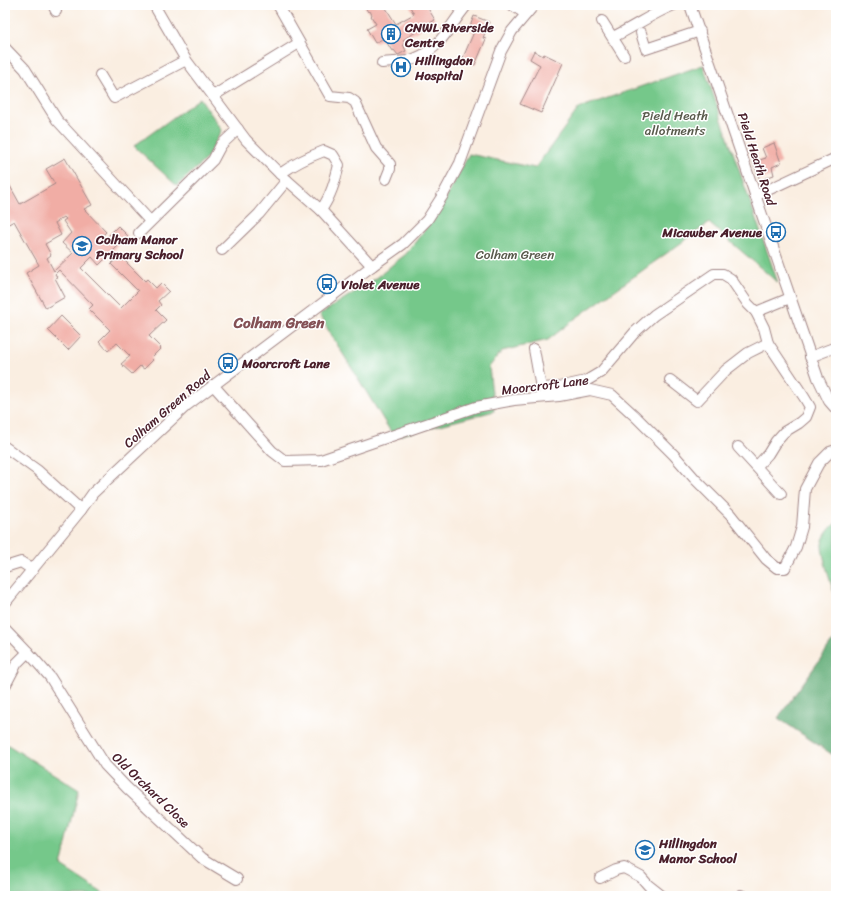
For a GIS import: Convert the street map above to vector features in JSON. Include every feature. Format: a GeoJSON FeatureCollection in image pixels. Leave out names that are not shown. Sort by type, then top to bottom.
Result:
{"type":"FeatureCollection","features":[{"type":"Feature","properties":{"kind":"street"},"geometry":{"type":"LineString","coordinates":[[154,5],[186,60],[246,140],[283,177],[321,210],[372,266]]}},
{"type":"Feature","properties":{"kind":"street"},"geometry":{"type":"LineString","coordinates":[[278,5],[330,96],[349,98],[355,102],[376,148],[390,164],[390,169],[386,179]]}},
{"type":"Feature","properties":{"kind":"street"},"geometry":{"type":"LineString","coordinates":[[382,63],[406,61],[423,54],[442,38],[467,5]]}},
{"type":"Feature","properties":{"kind":"street"},"geometry":{"type":"LineString","coordinates":[[512,5],[526,14]]}},
{"type":"Feature","properties":{"kind":"street","name":"Colham Green Road"},"geometry":{"type":"LineString","coordinates":[[5,603],[82,510],[93,493],[186,406],[403,244],[427,220],[443,195],[460,163],[501,51],[512,32],[534,5]]}},
{"type":"Feature","properties":{"kind":"street"},"geometry":{"type":"LineString","coordinates":[[613,37],[674,5]]}},
{"type":"Feature","properties":{"kind":"street","name":"Pield Heath Road"},"geometry":{"type":"LineString","coordinates":[[690,5],[810,357],[823,389],[836,409]]}},
{"type":"Feature","properties":{"kind":"street"},"geometry":{"type":"LineString","coordinates":[[602,21],[624,56]]}},
{"type":"Feature","properties":{"kind":"street"},"geometry":{"type":"LineString","coordinates":[[640,33],[646,49],[700,31]]}},
{"type":"Feature","properties":{"kind":"street"},"geometry":{"type":"LineString","coordinates":[[213,96],[299,43]]}},
{"type":"Feature","properties":{"kind":"street"},"geometry":{"type":"LineString","coordinates":[[5,48],[25,69],[57,120],[150,221]]}},
{"type":"Feature","properties":{"kind":"street"},"geometry":{"type":"LineString","coordinates":[[100,75],[114,98],[186,60]]}},
{"type":"Feature","properties":{"kind":"street"},"geometry":{"type":"LineString","coordinates":[[138,233],[213,160],[222,144],[238,129]]}},
{"type":"Feature","properties":{"kind":"street"},"geometry":{"type":"LineString","coordinates":[[222,250],[259,214],[292,165],[324,151],[333,155],[339,165],[334,185],[327,202],[321,210]]}},
{"type":"Feature","properties":{"kind":"street"},"geometry":{"type":"LineString","coordinates":[[755,196],[836,158]]}},
{"type":"Feature","properties":{"kind":"street"},"geometry":{"type":"LineString","coordinates":[[534,349],[542,388],[559,387],[586,381],[601,372],[635,332],[654,315],[714,274],[723,274],[731,279],[748,304],[756,312],[764,328],[768,343],[810,407],[806,417],[799,424],[784,432],[757,466]]}},
{"type":"Feature","properties":{"kind":"street"},"geometry":{"type":"LineString","coordinates":[[756,312],[790,298]]}},
{"type":"Feature","properties":{"kind":"street"},"geometry":{"type":"LineString","coordinates":[[670,380],[697,402],[726,370],[748,353],[768,343]]}},
{"type":"Feature","properties":{"kind":"street"},"geometry":{"type":"LineString","coordinates":[[810,357],[836,347]]}},
{"type":"Feature","properties":{"kind":"street","name":"Moorcroft Lane"},"geometry":{"type":"LineString","coordinates":[[213,385],[272,451],[285,461],[321,460],[476,407],[514,400],[559,396],[590,390],[612,395],[635,416],[730,514],[766,559],[777,568],[785,568],[796,546],[802,527],[805,489],[819,463],[830,452],[836,450]]}},
{"type":"Feature","properties":{"kind":"street"},"geometry":{"type":"LineString","coordinates":[[5,447],[37,470],[82,510]]}},
{"type":"Feature","properties":{"kind":"street"},"geometry":{"type":"LineString","coordinates":[[738,447],[781,494]]}},
{"type":"Feature","properties":{"kind":"street"},"geometry":{"type":"LineString","coordinates":[[5,567],[21,562],[33,570]]}},
{"type":"Feature","properties":{"kind":"street","name":"Old Orchard Close"},"geometry":{"type":"LineString","coordinates":[[5,628],[50,677],[105,765],[127,788],[202,858],[237,879]]}},
{"type":"Feature","properties":{"kind":"street"},"geometry":{"type":"LineString","coordinates":[[5,686],[17,663],[28,652]]}},
{"type":"Feature","properties":{"kind":"street"},"geometry":{"type":"LineString","coordinates":[[600,878],[616,870],[624,868],[641,877],[648,885],[662,896]]}},
{"type":"Feature","properties":{"kind":"green space","name":"Colham Green"},"geometry":{"type":"Polygon","coordinates":[[[703,65],[778,283],[709,223],[576,318],[548,340],[502,351],[489,367],[494,411],[394,437],[319,315],[378,277],[406,254],[440,210],[469,154],[535,168],[579,108],[703,65]]]}},
{"type":"Feature","properties":{"kind":"green space"},"geometry":{"type":"Polygon","coordinates":[[[200,98],[222,130],[207,158],[177,186],[134,146],[200,98]]]}},
{"type":"Feature","properties":{"kind":"green space"},"geometry":{"type":"Polygon","coordinates":[[[836,523],[836,597],[827,570],[822,544],[827,532],[836,523]]]}},
{"type":"Feature","properties":{"kind":"green space"},"geometry":{"type":"Polygon","coordinates":[[[836,637],[836,757],[778,718],[836,637]]]}},
{"type":"Feature","properties":{"kind":"green space"},"geometry":{"type":"Polygon","coordinates":[[[5,743],[79,790],[61,866],[107,896],[5,896],[5,743]]]}},
{"type":"Feature","properties":{"kind":"building","name":"CNWL Riverside Centre"},"geometry":{"type":"Polygon","coordinates":[[[364,5],[384,5],[396,24],[414,14],[409,5],[426,5],[435,20],[403,40],[406,51],[398,55],[394,50],[392,51],[384,38],[375,43],[367,29],[376,24],[370,11],[368,12],[364,5]]]}},
{"type":"Feature","properties":{"kind":"building"},"geometry":{"type":"Polygon","coordinates":[[[474,16],[489,22],[483,38],[486,39],[475,65],[462,60],[474,32],[469,29],[474,16]]]}},
{"type":"Feature","properties":{"kind":"building"},"geometry":{"type":"Polygon","coordinates":[[[534,51],[563,63],[541,113],[520,104],[540,65],[530,59],[534,51]]]}},
{"type":"Feature","properties":{"kind":"building"},"geometry":{"type":"Polygon","coordinates":[[[774,143],[781,163],[772,167],[774,175],[760,180],[753,162],[766,158],[762,148],[774,143]]]}},
{"type":"Feature","properties":{"kind":"building"},"geometry":{"type":"Polygon","coordinates":[[[65,158],[92,205],[84,209],[106,232],[99,239],[102,242],[118,226],[128,236],[99,265],[92,257],[81,268],[121,308],[138,291],[111,264],[120,256],[145,281],[147,279],[156,288],[161,283],[169,291],[158,301],[161,305],[156,310],[166,320],[149,336],[161,348],[151,358],[153,360],[144,369],[140,366],[132,374],[121,364],[130,356],[117,343],[108,351],[99,341],[110,330],[89,309],[93,305],[59,270],[55,274],[57,277],[55,278],[65,297],[46,308],[26,273],[39,265],[14,221],[5,226],[5,177],[20,204],[55,184],[46,169],[65,158]],[[64,217],[55,223],[61,235],[45,244],[51,255],[47,258],[54,271],[73,253],[62,243],[71,233],[63,221],[66,219],[64,217]]]}},
{"type":"Feature","properties":{"kind":"building"},"geometry":{"type":"Polygon","coordinates":[[[61,316],[81,336],[68,350],[48,330],[61,316]]]}},
{"type":"Feature","properties":{"kind":"place","name":"CNWL Riverside Centre"},"geometry":{"type":"Point","coordinates":[391,34]}},
{"type":"Feature","properties":{"kind":"place","name":"Hillingdon Hospital"},"geometry":{"type":"Point","coordinates":[401,67]}},
{"type":"Feature","properties":{"kind":"place","name":"Micawber Avenue"},"geometry":{"type":"Point","coordinates":[776,232]}},
{"type":"Feature","properties":{"kind":"place","name":"Colham Manor Primary School"},"geometry":{"type":"Point","coordinates":[82,246]}},
{"type":"Feature","properties":{"kind":"place","name":"Violet Avenue"},"geometry":{"type":"Point","coordinates":[327,284]}},
{"type":"Feature","properties":{"kind":"place","name":"Moorcroft Lane"},"geometry":{"type":"Point","coordinates":[228,363]}},
{"type":"Feature","properties":{"kind":"place","name":"Hillingdon Manor School"},"geometry":{"type":"Point","coordinates":[645,850]}},
{"type":"Feature","properties":{"kind":"district","name":"Colham Green"},"geometry":{"type":"Point","coordinates":[279,323]}},
{"type":"Feature","properties":{"kind":"park label","name":"Pield Heath allotments"},"geometry":{"type":"Point","coordinates":[675,122]}}]}
